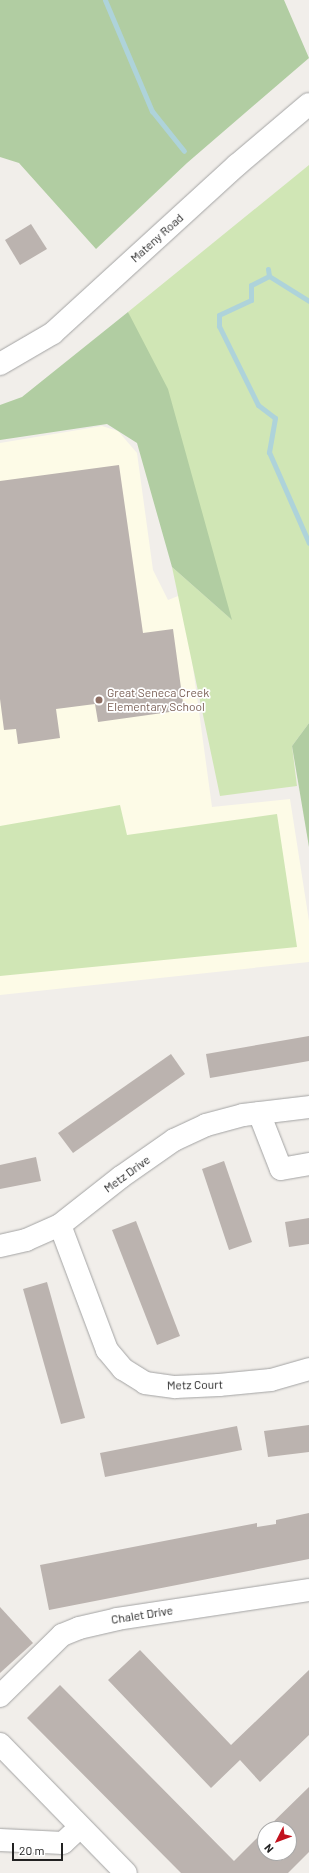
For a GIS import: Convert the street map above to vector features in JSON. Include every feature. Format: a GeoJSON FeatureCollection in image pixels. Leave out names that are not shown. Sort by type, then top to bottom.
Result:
{"type":"FeatureCollection","features":[{"type":"Feature","properties":{"kind":"street","name":"Mateny Road"},"geometry":{"type":"LineString","coordinates":[[0,364],[53,333],[237,165],[309,104]]}},
{"type":"Feature","properties":{"kind":"street","name":"Metz Drive"},"geometry":{"type":"LineString","coordinates":[[0,1246],[26,1240],[60,1225],[121,1176],[174,1140],[206,1125],[259,1113],[309,1106]]}},
{"type":"Feature","properties":{"kind":"street"},"geometry":{"type":"LineString","coordinates":[[259,1113],[281,1169],[309,1164]]}},
{"type":"Feature","properties":{"kind":"street","name":"Metz Court"},"geometry":{"type":"LineString","coordinates":[[60,1225],[107,1350],[123,1369],[145,1383],[175,1387],[219,1385],[271,1380],[309,1369]]}},
{"type":"Feature","properties":{"kind":"street","name":"Chalet Drive"},"geometry":{"type":"LineString","coordinates":[[0,1696],[62,1635],[79,1628],[117,1618],[309,1590]]}},
{"type":"Feature","properties":{"kind":"street"},"geometry":{"type":"LineString","coordinates":[[0,1744],[126,1873]]}},
{"type":"Feature","properties":{"kind":"street"},"geometry":{"type":"LineString","coordinates":[[0,1840],[63,1843],[80,1827]]}},
{"type":"Feature","properties":{"kind":"shaded area","name":"Great Seneca Creek Elementary School"},"geometry":{"type":"Polygon","coordinates":[[[102,426],[118,431],[137,453],[153,570],[168,600],[183,594],[212,807],[290,799],[309,921],[309,962],[0,995],[0,443],[102,426]]]}},
{"type":"Feature","properties":{"kind":"green space"},"geometry":{"type":"Polygon","coordinates":[[[0,0],[284,0],[309,58],[187,163],[96,249],[19,163],[0,157],[0,0]]]}},
{"type":"Feature","properties":{"kind":"green space"},"geometry":{"type":"Polygon","coordinates":[[[309,165],[309,723],[292,746],[297,786],[220,796],[172,567],[231,619],[128,312],[309,165]]]}},
{"type":"Feature","properties":{"kind":"green space"},"geometry":{"type":"Polygon","coordinates":[[[128,312],[168,389],[232,620],[172,567],[137,443],[107,424],[0,440],[0,405],[22,397],[128,312]]]}},
{"type":"Feature","properties":{"kind":"green space"},"geometry":{"type":"Polygon","coordinates":[[[309,723],[309,847],[292,746],[309,723]]]}},
{"type":"Feature","properties":{"kind":"green space"},"geometry":{"type":"Polygon","coordinates":[[[120,805],[127,835],[277,814],[297,947],[0,976],[0,826],[120,805]]]}},
{"type":"Feature","properties":{"kind":"building"},"geometry":{"type":"Polygon","coordinates":[[[31,224],[47,249],[20,265],[5,240],[31,224]]]}},
{"type":"Feature","properties":{"kind":"building"},"geometry":{"type":"Polygon","coordinates":[[[119,465],[143,633],[173,629],[184,710],[98,722],[95,704],[56,709],[60,738],[18,744],[16,729],[4,730],[0,699],[0,481],[119,465]]]}},
{"type":"Feature","properties":{"kind":"building"},"geometry":{"type":"Polygon","coordinates":[[[309,1036],[309,1061],[210,1078],[206,1054],[309,1036]]]}},
{"type":"Feature","properties":{"kind":"building"},"geometry":{"type":"Polygon","coordinates":[[[171,1054],[185,1074],[73,1153],[58,1133],[171,1054]]]}},
{"type":"Feature","properties":{"kind":"building"},"geometry":{"type":"Polygon","coordinates":[[[36,1157],[41,1181],[0,1189],[0,1165],[36,1157]]]}},
{"type":"Feature","properties":{"kind":"building"},"geometry":{"type":"Polygon","coordinates":[[[224,1161],[252,1242],[229,1250],[202,1169],[224,1161]]]}},
{"type":"Feature","properties":{"kind":"building"},"geometry":{"type":"Polygon","coordinates":[[[309,1218],[309,1244],[289,1247],[285,1222],[309,1218]]]}},
{"type":"Feature","properties":{"kind":"building"},"geometry":{"type":"Polygon","coordinates":[[[136,1221],[180,1336],[157,1345],[112,1230],[136,1221]]]}},
{"type":"Feature","properties":{"kind":"building"},"geometry":{"type":"Polygon","coordinates":[[[47,1282],[85,1418],[61,1424],[23,1289],[47,1282]]]}},
{"type":"Feature","properties":{"kind":"building"},"geometry":{"type":"Polygon","coordinates":[[[309,1425],[309,1452],[268,1457],[264,1431],[309,1425]]]}},
{"type":"Feature","properties":{"kind":"building"},"geometry":{"type":"Polygon","coordinates":[[[237,1426],[242,1450],[105,1477],[100,1453],[237,1426]]]}},
{"type":"Feature","properties":{"kind":"building"},"geometry":{"type":"Polygon","coordinates":[[[309,1513],[309,1559],[49,1610],[40,1565],[257,1523],[257,1527],[276,1524],[276,1520],[309,1513]]]}},
{"type":"Feature","properties":{"kind":"building"},"geometry":{"type":"Polygon","coordinates":[[[0,1607],[33,1643],[0,1673],[0,1607]]]}},
{"type":"Feature","properties":{"kind":"building"},"geometry":{"type":"Polygon","coordinates":[[[140,1650],[231,1745],[309,1670],[309,1735],[260,1782],[240,1760],[211,1788],[108,1680],[140,1650]]]}},
{"type":"Feature","properties":{"kind":"building"},"geometry":{"type":"Polygon","coordinates":[[[60,1685],[234,1861],[257,1838],[257,1861],[297,1861],[297,1821],[274,1821],[309,1787],[309,1852],[288,1873],[181,1873],[27,1718],[60,1685]]]}},
{"type":"Feature","properties":{"kind":"waterway"},"geometry":{"type":"LineString","coordinates":[[105,0],[152,111],[184,151]]}},
{"type":"Feature","properties":{"kind":"waterway"},"geometry":{"type":"LineString","coordinates":[[268,269],[269,276],[309,301]]}},
{"type":"Feature","properties":{"kind":"waterway"},"geometry":{"type":"LineString","coordinates":[[269,276],[251,285],[251,300],[219,315],[219,326],[258,405],[275,418],[269,452],[309,543]]}},
{"type":"Feature","properties":{"kind":"place","name":"Great Seneca Creek Elementary School"},"geometry":{"type":"Point","coordinates":[99,700]}}]}
